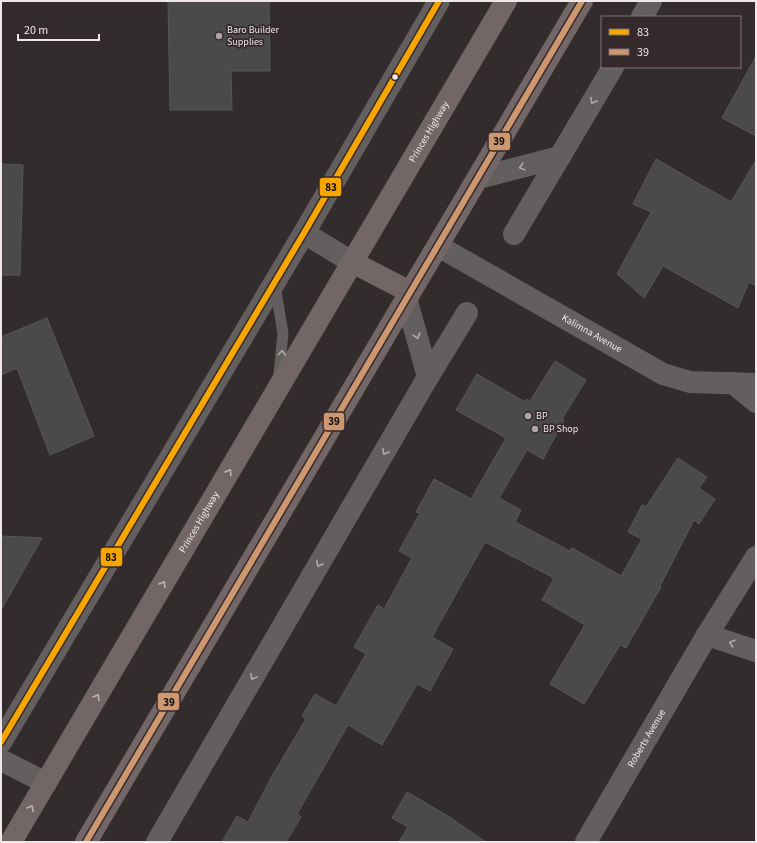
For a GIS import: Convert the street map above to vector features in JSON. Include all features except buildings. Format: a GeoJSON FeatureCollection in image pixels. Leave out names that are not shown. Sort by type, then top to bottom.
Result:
{"type":"FeatureCollection","features":[{"type":"Feature","properties":{"kind":"highway","name":"Princes Highway"},"geometry":{"type":"LineString","coordinates":[[11,842],[506,1]]}},
{"type":"Feature","properties":{"kind":"highway"},"geometry":{"type":"LineString","coordinates":[[86,842],[582,1]]}},
{"type":"Feature","properties":{"kind":"highway"},"geometry":{"type":"LineString","coordinates":[[352,262],[408,295]]}},
{"type":"Feature","properties":{"kind":"street"},"geometry":{"type":"LineString","coordinates":[[1,742],[304,233],[439,1]]}},
{"type":"Feature","properties":{"kind":"street"},"geometry":{"type":"LineString","coordinates":[[643,16],[651,1]]}},
{"type":"Feature","properties":{"kind":"street"},"geometry":{"type":"LineString","coordinates":[[514,234],[611,68]]}},
{"type":"Feature","properties":{"kind":"street"},"geometry":{"type":"LineString","coordinates":[[478,178],[560,157]]}},
{"type":"Feature","properties":{"kind":"street"},"geometry":{"type":"LineString","coordinates":[[304,233],[352,262]]}},
{"type":"Feature","properties":{"kind":"street","name":"Kalimna Avenue"},"geometry":{"type":"LineString","coordinates":[[438,246],[663,374],[690,382],[756,384]]}},
{"type":"Feature","properties":{"kind":"street"},"geometry":{"type":"LineString","coordinates":[[408,295],[428,377]]}},
{"type":"Feature","properties":{"kind":"street"},"geometry":{"type":"LineString","coordinates":[[157,842],[428,377],[467,313]]}},
{"type":"Feature","properties":{"kind":"street"},"geometry":{"type":"LineString","coordinates":[[733,383],[756,402]]}},
{"type":"Feature","properties":{"kind":"street","name":"Roberts Avenue"},"geometry":{"type":"LineString","coordinates":[[586,842],[707,635],[756,557]]}},
{"type":"Feature","properties":{"kind":"street"},"geometry":{"type":"LineString","coordinates":[[707,635],[756,651]]}},
{"type":"Feature","properties":{"kind":"street"},"geometry":{"type":"LineString","coordinates":[[1,760],[46,783]]}},
{"type":"Feature","properties":{"kind":"lane"},"geometry":{"type":"LineString","coordinates":[[274,283],[283,333],[281,364],[276,392]]}},
{"type":"Feature","properties":{"kind":"transit line","name":"83"},"geometry":{"type":"LineString","coordinates":[[1,742],[304,233],[439,1]]}},
{"type":"Feature","properties":{"kind":"transit line","name":"39"},"geometry":{"type":"LineString","coordinates":[[86,842],[582,1]]}},
{"type":"Feature","properties":{"kind":"place","name":"Baro Builder Supplies"},"geometry":{"type":"Point","coordinates":[219,36]}},
{"type":"Feature","properties":{"kind":"place","name":"BP"},"geometry":{"type":"Point","coordinates":[528,416]}},
{"type":"Feature","properties":{"kind":"place","name":"BP Shop"},"geometry":{"type":"Point","coordinates":[535,429]}}]}
